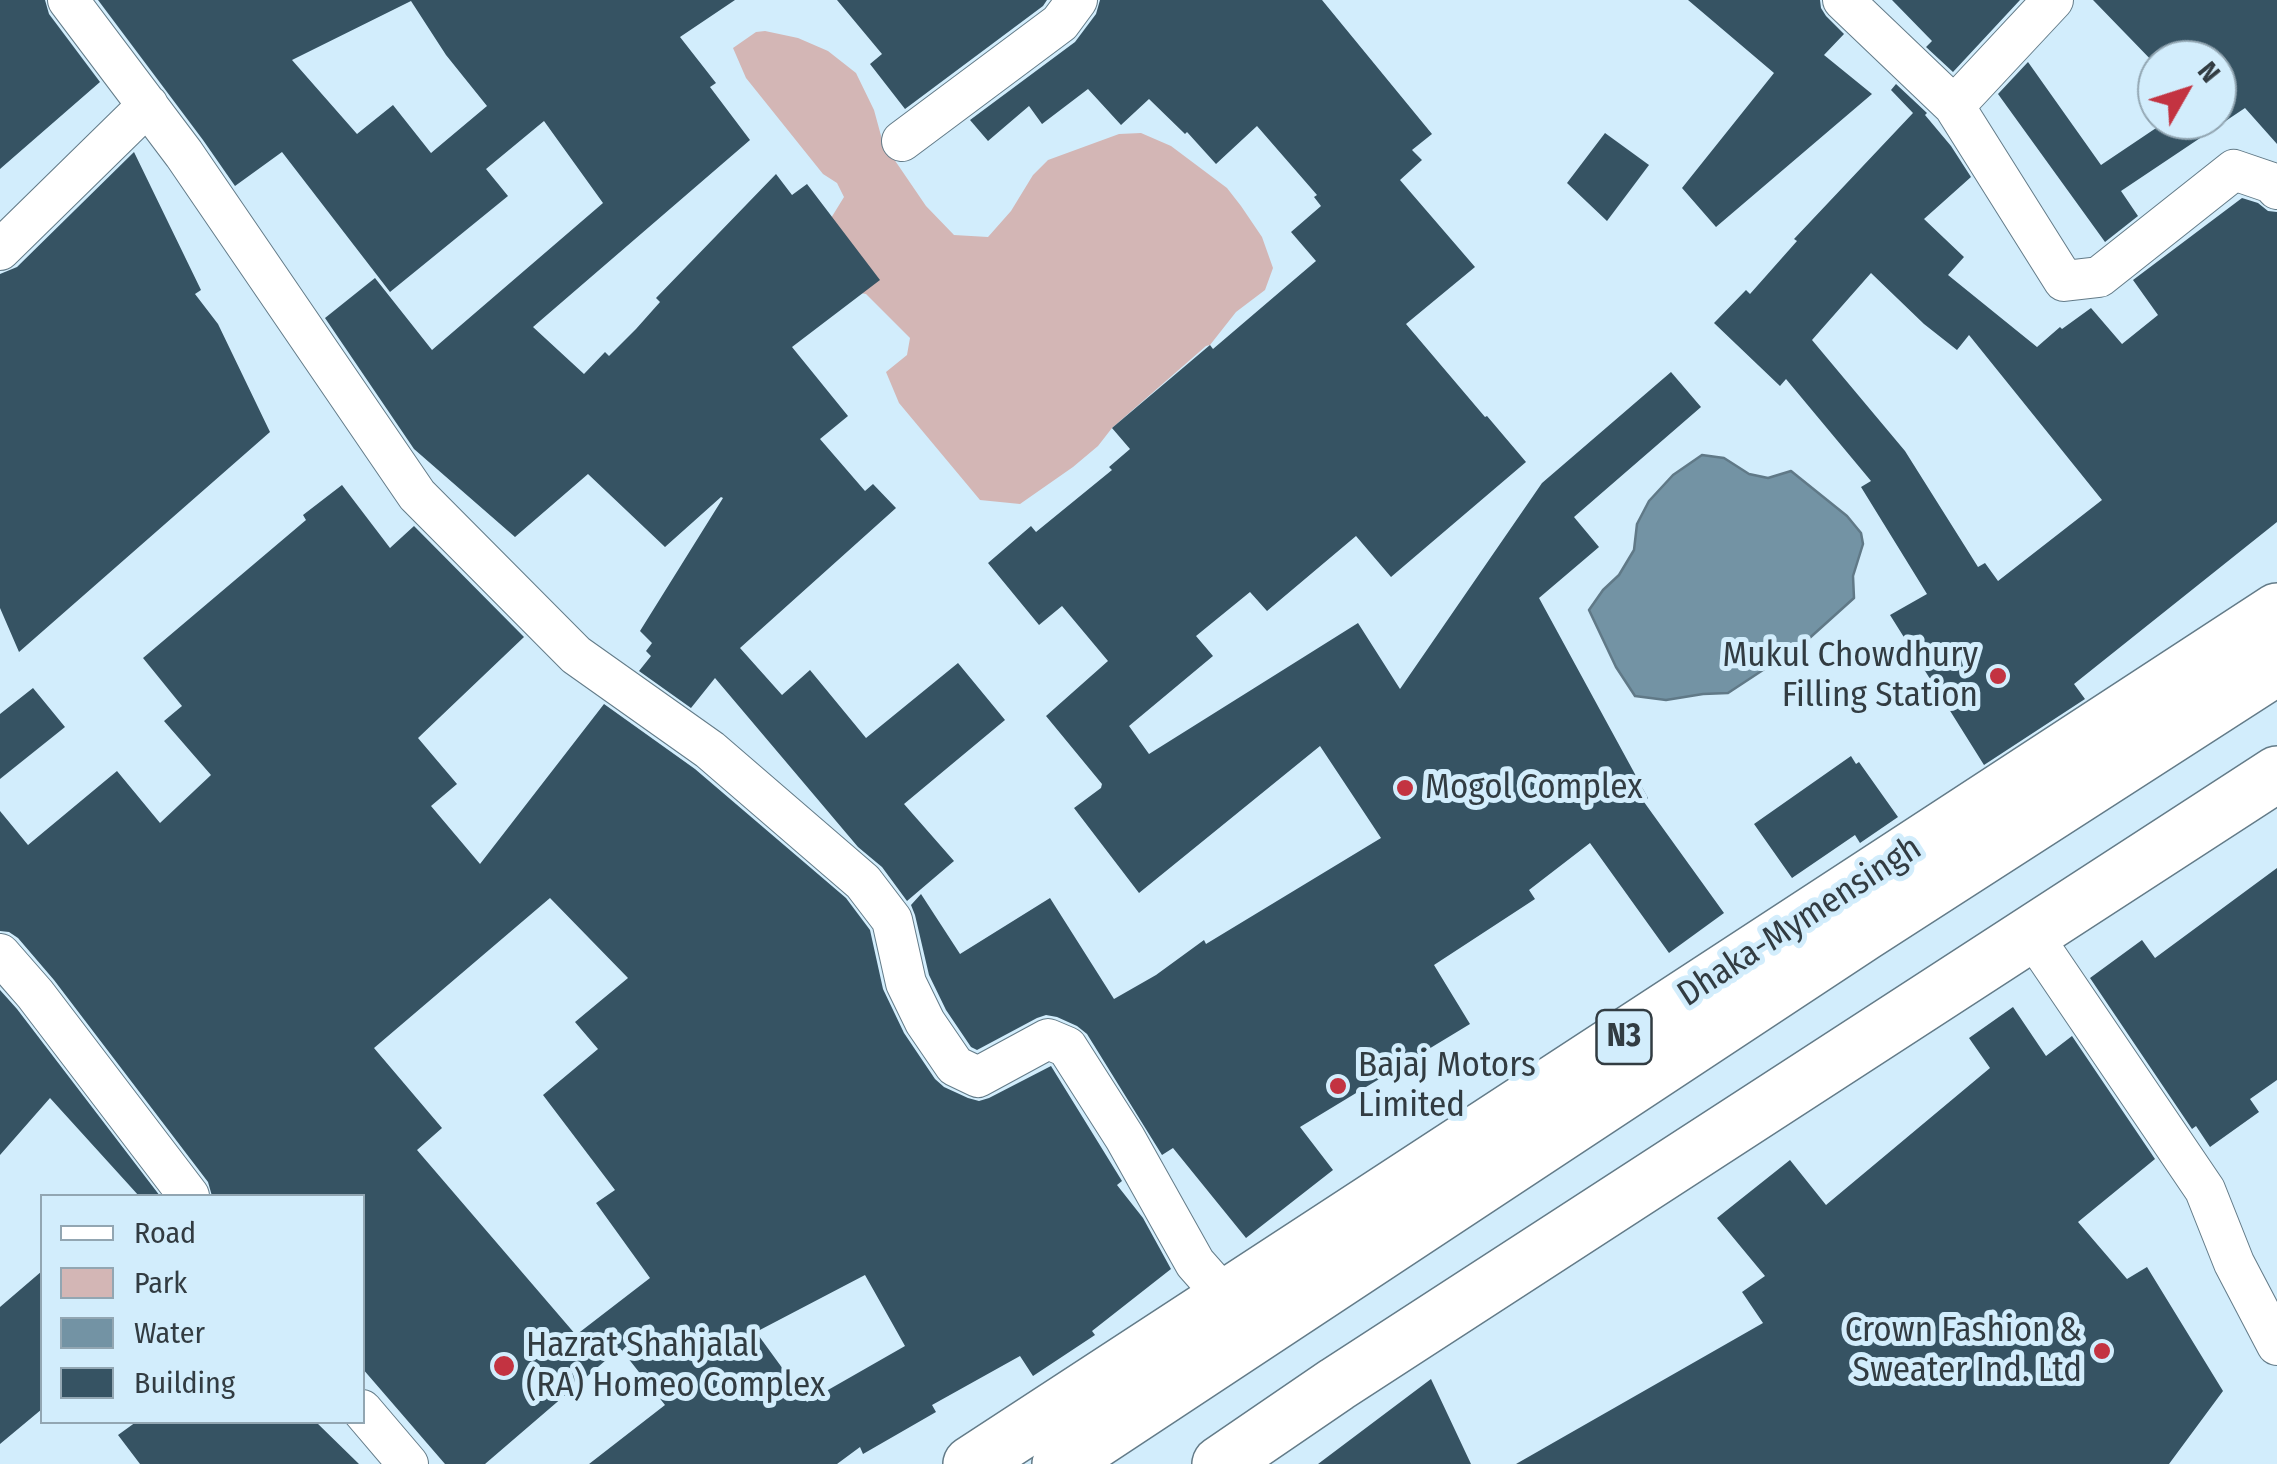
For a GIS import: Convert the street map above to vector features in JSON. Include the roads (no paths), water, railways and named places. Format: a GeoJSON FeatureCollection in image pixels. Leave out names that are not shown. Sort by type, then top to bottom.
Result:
{"type":"FeatureCollection","features":[{"type":"Feature","properties":{"kind":"highway","name":"Dhaka-Mymensingh"},"geometry":{"type":"LineString","coordinates":[[972,1464],[2277,611]]}},
{"type":"Feature","properties":{"kind":"highway"},"geometry":{"type":"LineString","coordinates":[[1060,1464],[1831,954],[2277,667]]}},
{"type":"Feature","properties":{"kind":"highway"},"geometry":{"type":"LineString","coordinates":[[1220,1464],[1337,1384],[2277,774]]}},
{"type":"Feature","properties":{"kind":"street"},"geometry":{"type":"LineString","coordinates":[[68,0],[196,170],[417,495],[576,654],[710,750],[863,882],[892,920],[906,983],[925,1022],[955,1066],[978,1077],[1048,1039],[1067,1046],[1125,1138],[1195,1263],[1225,1297]]}},
{"type":"Feature","properties":{"kind":"street"},"geometry":{"type":"LineString","coordinates":[[902,141],[1060,23],[1077,0]]}},
{"type":"Feature","properties":{"kind":"street"},"geometry":{"type":"LineString","coordinates":[[1843,0],[1954,106],[2064,282],[2098,277],[2234,170],[2272,183],[2277,189]]}},
{"type":"Feature","properties":{"kind":"street"},"geometry":{"type":"LineString","coordinates":[[1954,106],[2052,0]]}},
{"type":"Feature","properties":{"kind":"street"},"geometry":{"type":"LineString","coordinates":[[0,250],[148,106]]}},
{"type":"Feature","properties":{"kind":"street"},"geometry":{"type":"LineString","coordinates":[[2032,934],[2205,1190],[2234,1263],[2277,1345]]}},
{"type":"Feature","properties":{"kind":"street"},"geometry":{"type":"LineString","coordinates":[[0,954],[36,994],[187,1194]]}},
{"type":"Feature","properties":{"kind":"street"},"geometry":{"type":"LineString","coordinates":[[365,1414],[408,1464]]}},
{"type":"Feature","properties":{"kind":"water"},"geometry":{"type":"Polygon","coordinates":[[[1702,455],[1724,458],[1749,474],[1768,478],[1791,471],[1847,516],[1861,533],[1863,544],[1853,576],[1854,598],[1804,643],[1728,693],[1666,700],[1635,696],[1616,667],[1589,610],[1634,550],[1637,524],[1649,501],[1673,475],[1702,455]]]}},
{"type":"Feature","properties":{"kind":"place","name":"Mukul Chowdhury Filling Station"},"geometry":{"type":"Point","coordinates":[1998,676]}},
{"type":"Feature","properties":{"kind":"place","name":"Mogol Complex"},"geometry":{"type":"Point","coordinates":[1405,788]}},
{"type":"Feature","properties":{"kind":"place","name":"Bajaj Motors Limited"},"geometry":{"type":"Point","coordinates":[1338,1086]}},
{"type":"Feature","properties":{"kind":"place","name":"Crown Fashion & Sweater Ind. Ltd"},"geometry":{"type":"Point","coordinates":[2102,1351]}},
{"type":"Feature","properties":{"kind":"place","name":"Hazrat Shahjalal (RA) Homeo Complex"},"geometry":{"type":"Point","coordinates":[504,1366]}}]}
